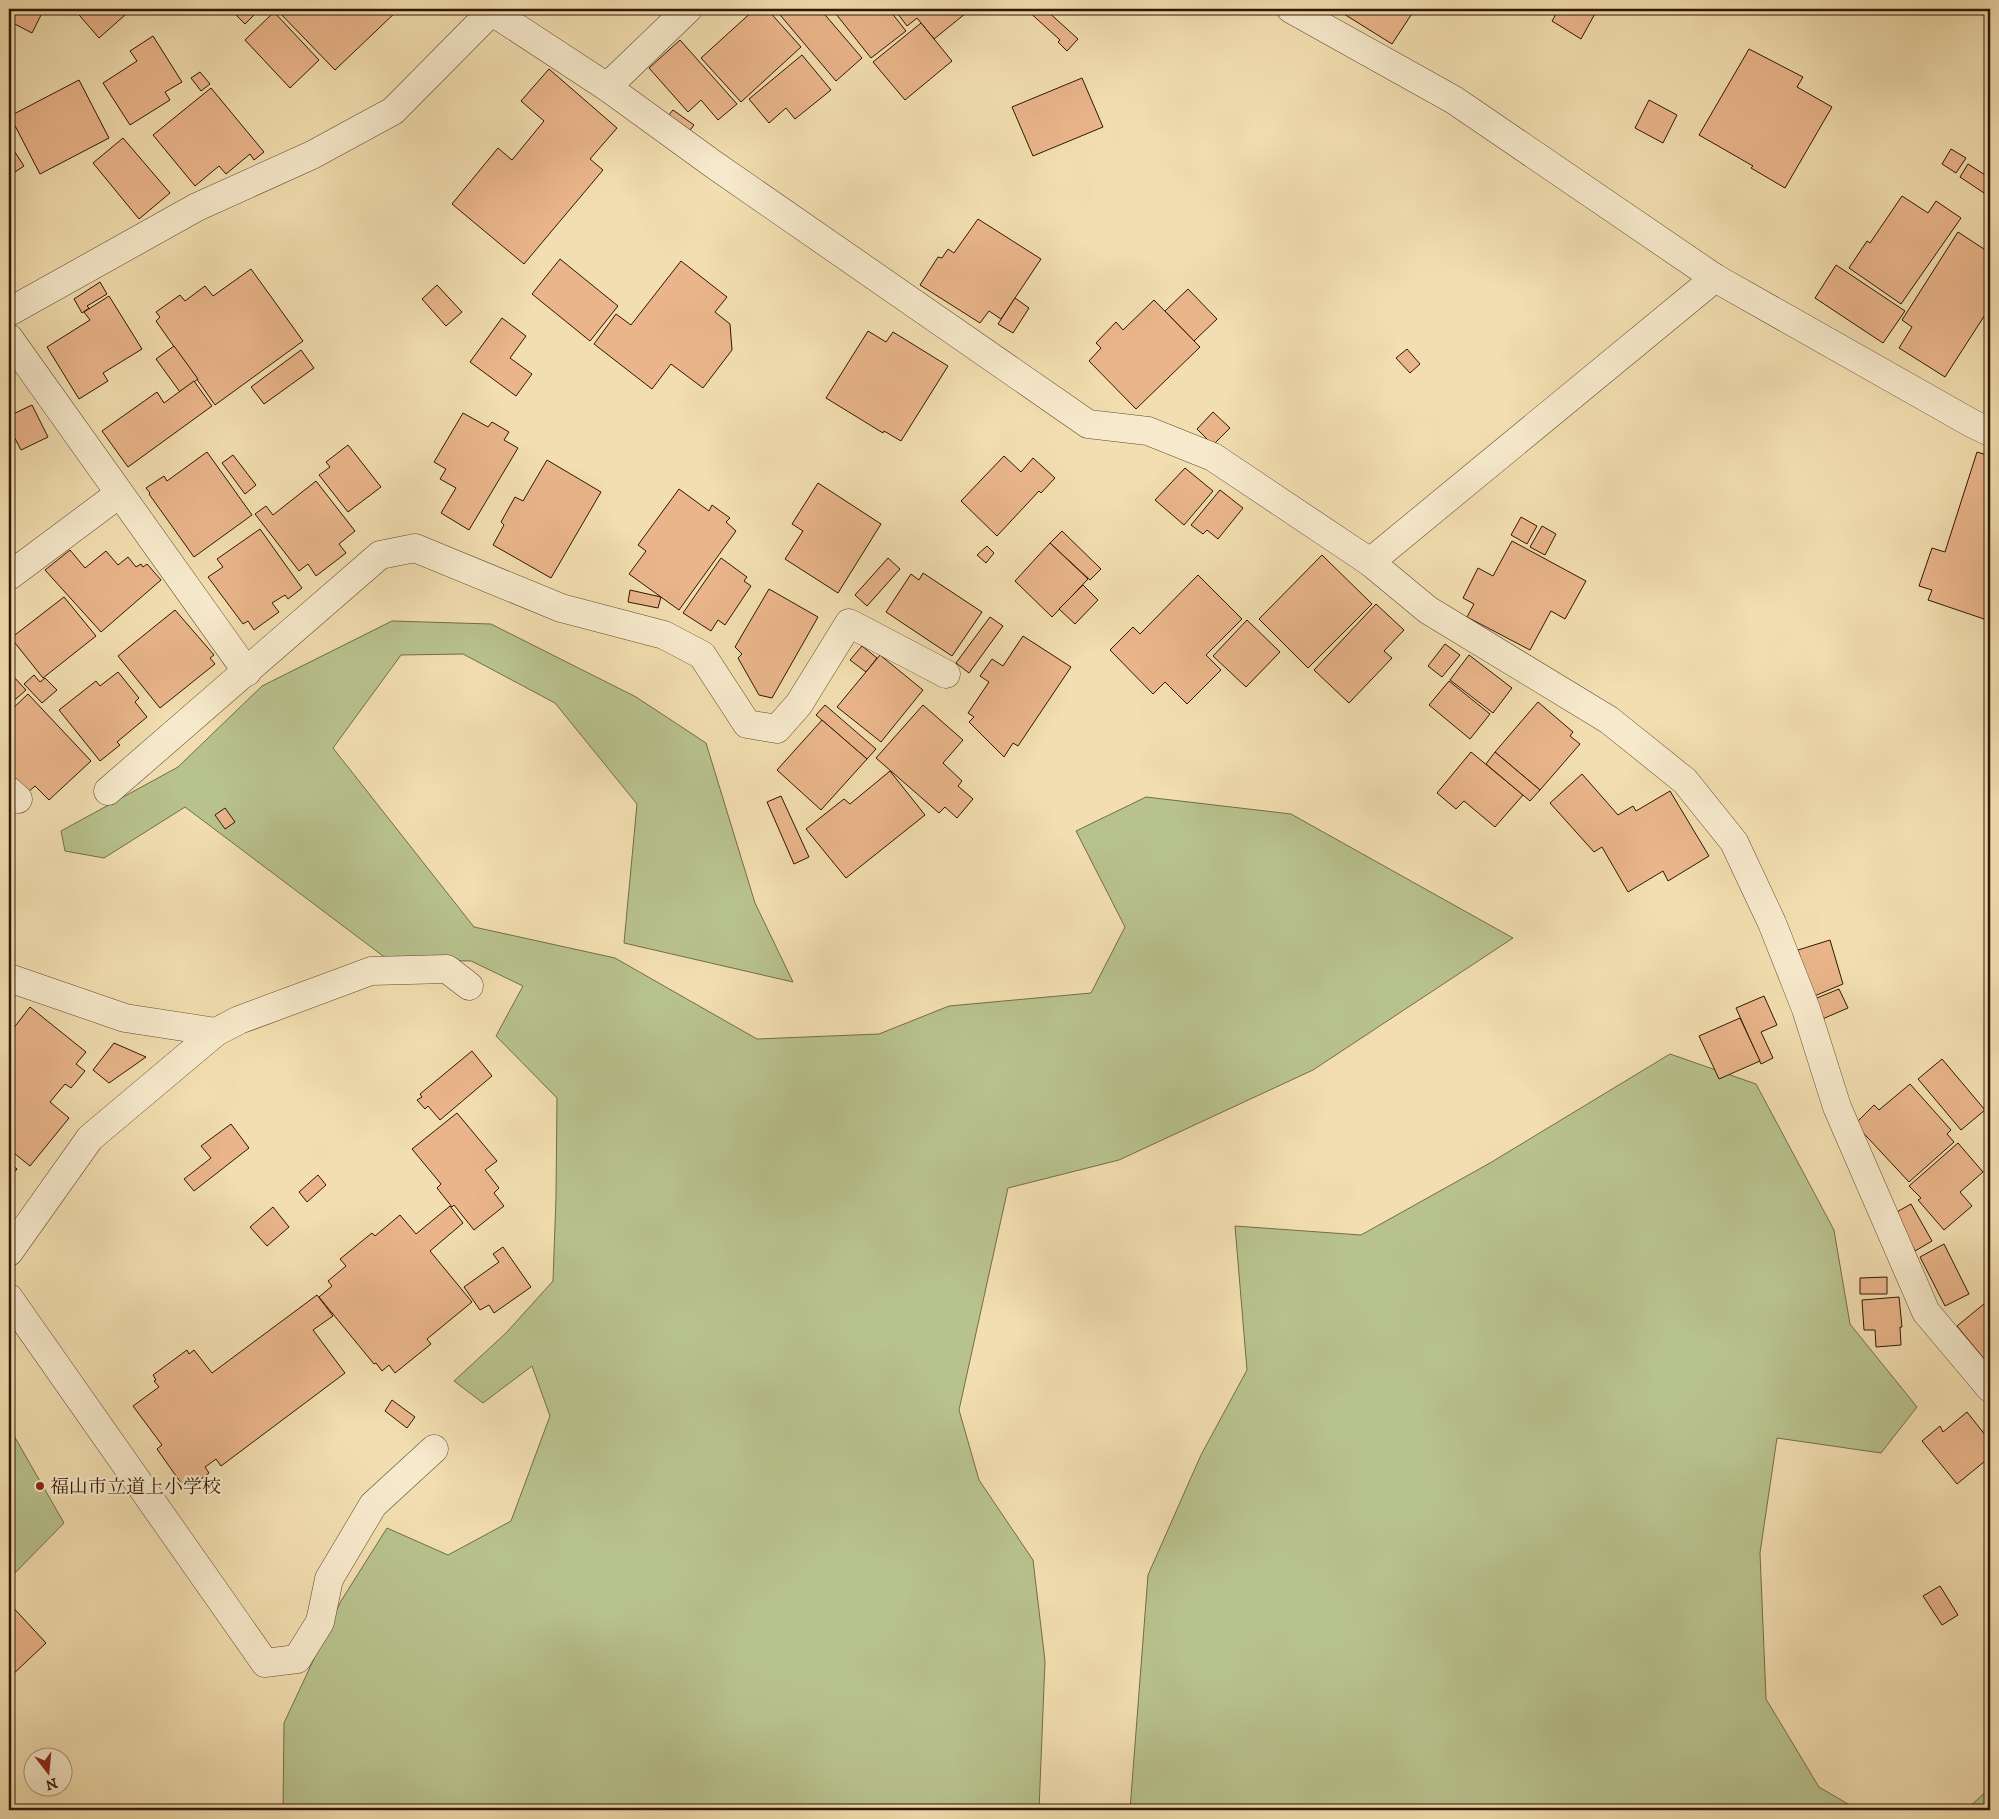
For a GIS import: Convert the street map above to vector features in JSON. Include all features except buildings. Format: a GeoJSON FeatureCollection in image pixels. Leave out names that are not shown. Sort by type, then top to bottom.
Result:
{"type":"FeatureCollection","features":[{"type":"Feature","properties":{"kind":"street"},"geometry":{"type":"LineString","coordinates":[[607,87],[688,9]]}},
{"type":"Feature","properties":{"kind":"street"},"geometry":{"type":"LineString","coordinates":[[1291,9],[1454,100],[1715,278],[1990,432]]}},
{"type":"Feature","properties":{"kind":"street"},"geometry":{"type":"LineString","coordinates":[[9,312],[197,207],[312,155],[393,111],[490,10],[607,87],[713,164],[1088,424],[1148,431],[1213,457],[1370,562],[1428,610],[1609,720],[1685,781],[1734,842],[1772,922],[1806,1009],[1837,1107],[1926,1312],[1990,1388]]}},
{"type":"Feature","properties":{"kind":"street"},"geometry":{"type":"LineString","coordinates":[[1370,562],[1715,278]]}},
{"type":"Feature","properties":{"kind":"street"},"geometry":{"type":"LineString","coordinates":[[9,338],[247,672]]}},
{"type":"Feature","properties":{"kind":"street"},"geometry":{"type":"LineString","coordinates":[[9,576],[119,494]]}},
{"type":"Feature","properties":{"kind":"street"},"geometry":{"type":"LineString","coordinates":[[108,791],[380,555],[415,548],[561,608],[664,635],[702,655],[746,724],[777,729],[798,704],[849,623],[946,674]]}},
{"type":"Feature","properties":{"kind":"street"},"geometry":{"type":"LineString","coordinates":[[9,1252],[90,1138],[216,1032],[239,1020],[371,970],[447,969],[469,986]]}},
{"type":"Feature","properties":{"kind":"street"},"geometry":{"type":"LineString","coordinates":[[9,978],[125,1018],[216,1032]]}},
{"type":"Feature","properties":{"kind":"street"},"geometry":{"type":"LineString","coordinates":[[9,1298],[265,1664],[297,1659],[320,1622],[329,1579],[373,1505],[434,1449]]}},
{"type":"Feature","properties":{"kind":"green space"},"geometry":{"type":"Polygon","coordinates":[[[392,621],[491,624],[636,697],[706,743],[755,903],[793,982],[624,943],[637,804],[555,703],[463,654],[401,655],[333,748],[474,927],[615,958],[757,1039],[879,1034],[949,1006],[1091,993],[1125,927],[1076,831],[1146,797],[1291,814],[1513,938],[1313,1070],[1119,1160],[1008,1188],[959,1410],[979,1480],[1033,1560],[1045,1661],[1039,1810],[283,1810],[284,1723],[341,1601],[387,1528],[448,1555],[511,1521],[550,1416],[532,1366],[483,1403],[454,1381],[506,1333],[553,1281],[557,1098],[496,1036],[523,986],[471,961],[387,959],[185,807],[104,858],[65,851],[61,831],[178,767],[262,686],[392,621]]]}},
{"type":"Feature","properties":{"kind":"green space"},"geometry":{"type":"Polygon","coordinates":[[[1670,1054],[1756,1084],[1834,1230],[1850,1324],[1917,1407],[1881,1453],[1777,1438],[1760,1553],[1766,1699],[1819,1787],[1858,1810],[1130,1810],[1148,1575],[1201,1455],[1247,1370],[1235,1226],[1361,1235],[1490,1163],[1670,1054]]]}},
{"type":"Feature","properties":{"kind":"green space"},"geometry":{"type":"Polygon","coordinates":[[[9,1427],[64,1523],[9,1579],[9,1427]]]}},
{"type":"Feature","properties":{"kind":"green space"},"geometry":{"type":"Polygon","coordinates":[[[1990,1788],[1990,1810],[1966,1810],[1990,1788]]]}},
{"type":"Feature","properties":{"kind":"place","name":"福山市立道上小学校"},"geometry":{"type":"Point","coordinates":[40,1486]}}]}
